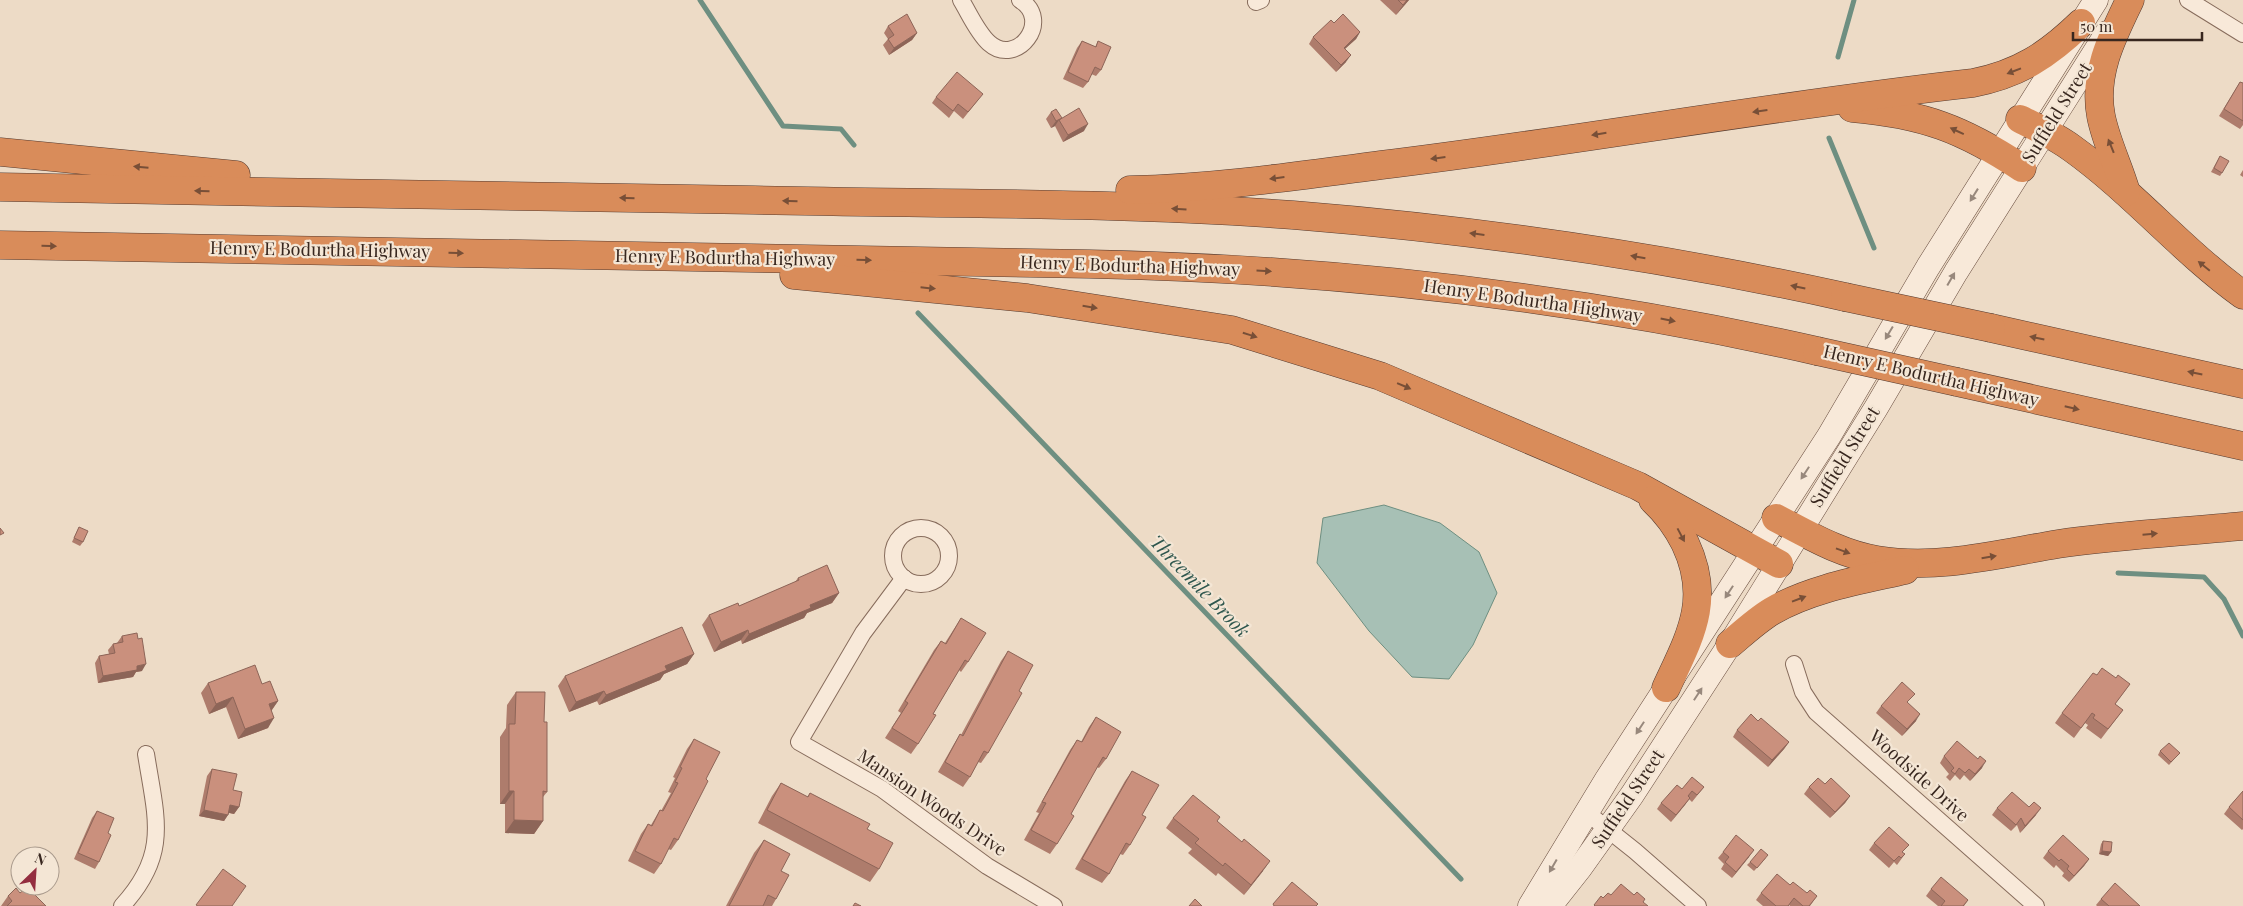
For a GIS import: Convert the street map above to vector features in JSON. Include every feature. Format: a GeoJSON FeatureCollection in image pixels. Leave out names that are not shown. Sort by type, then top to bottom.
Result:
{"type":"FeatureCollection","features":[{"type":"Feature","properties":{"kind":"highway"},"geometry":{"type":"LineString","coordinates":[[2126,192],[2104,129],[2099,89],[2103,63],[2110,39],[2128,0]]}},
{"type":"Feature","properties":{"kind":"highway"},"geometry":{"type":"LineString","coordinates":[[817,202],[939,195],[1193,189],[1488,152],[1994,78],[2021,68],[2050,52],[2082,23]]}},
{"type":"Feature","properties":{"kind":"highway"},"geometry":{"type":"LineString","coordinates":[[1808,105],[1874,110],[1924,119],[1948,127],[2000,153],[2022,168]]}},
{"type":"Feature","properties":{"kind":"highway"},"geometry":{"type":"LineString","coordinates":[[2020,119],[2072,148],[2126,192],[2186,250],[2243,295]]}},
{"type":"Feature","properties":{"kind":"highway"},"geometry":{"type":"LineString","coordinates":[[0,152],[469,196]]}},
{"type":"Feature","properties":{"kind":"highway"},"geometry":{"type":"LineString","coordinates":[[0,188],[1164,208],[1355,221],[1482,234],[1606,252],[1846,297],[2243,384]]}},
{"type":"Feature","properties":{"kind":"highway","name":"Henry E Bodurtha Highway"},"geometry":{"type":"LineString","coordinates":[[0,245],[1152,265],[1342,276],[1468,290],[1592,307],[1719,330],[2243,446]]}},
{"type":"Feature","properties":{"kind":"highway"},"geometry":{"type":"LineString","coordinates":[[584,255],[1027,298],[1232,330],[1380,376],[1638,486],[1779,564]]}},
{"type":"Feature","properties":{"kind":"highway"},"geometry":{"type":"LineString","coordinates":[[1638,486],[1658,504],[1675,526],[1688,551],[1698,585],[1698,599],[1692,627],[1666,688]]}},
{"type":"Feature","properties":{"kind":"highway"},"geometry":{"type":"LineString","coordinates":[[1788,524],[1826,545],[1862,557],[1892,562],[1941,562],[1982,558],[2103,539],[2243,526]]}},
{"type":"Feature","properties":{"kind":"highway"},"geometry":{"type":"LineString","coordinates":[[1730,644],[1764,616],[1792,602],[1841,585],[1941,562]]}},
{"type":"Feature","properties":{"kind":"main road","name":"Suffield Street"},"geometry":{"type":"LineString","coordinates":[[1550,906],[1607,830],[1730,644],[1779,564],[1788,524],[1829,436],[1928,267],[2096,0]]}},
{"type":"Feature","properties":{"kind":"main road","name":"Suffield Street"},"geometry":{"type":"LineString","coordinates":[[1530,906],[1586,812],[1755,551],[1788,524],[1876,408],[1956,272],[2128,0]]}},
{"type":"Feature","properties":{"kind":"street"},"geometry":{"type":"LineString","coordinates":[[965,0],[987,41],[996,48],[1007,50],[1022,45],[1032,32],[1033,16],[1028,6],[1020,0]]}},
{"type":"Feature","properties":{"kind":"street"},"geometry":{"type":"LineString","coordinates":[[2188,0],[2243,34]]}},
{"type":"Feature","properties":{"kind":"street","name":"Mansion Woods Drive"},"geometry":{"type":"LineString","coordinates":[[904,578],[863,633],[799,742],[882,789],[994,870],[1054,906]]}},
{"type":"Feature","properties":{"kind":"street","name":"Woodside Drive"},"geometry":{"type":"LineString","coordinates":[[1794,664],[1803,692],[1816,712],[2036,906]]}},
{"type":"Feature","properties":{"kind":"street"},"geometry":{"type":"LineString","coordinates":[[122,906],[138,886],[150,865],[156,845],[156,822],[146,754]]}},
{"type":"Feature","properties":{"kind":"street"},"geometry":{"type":"LineString","coordinates":[[1586,812],[1698,906]]}},
{"type":"Feature","properties":{"kind":"shaded area"},"geometry":{"type":"Polygon","coordinates":[[[1384,505],[1440,523],[1479,552],[1497,593],[1473,645],[1449,679],[1412,677],[1369,631],[1317,563],[1323,518],[1384,505]]]}},
{"type":"Feature","properties":{"kind":"building"},"geometry":{"type":"Polygon","coordinates":[[[1398,0],[1407,0],[1403,5],[1398,0]]]}},
{"type":"Feature","properties":{"kind":"building"},"geometry":{"type":"Polygon","coordinates":[[[907,14],[917,33],[894,48],[888,39],[894,35],[888,26],[907,14]]]}},
{"type":"Feature","properties":{"kind":"building"},"geometry":{"type":"Polygon","coordinates":[[[1343,14],[1360,32],[1344,48],[1351,55],[1341,65],[1313,37],[1331,20],[1334,23],[1343,14]]]}},
{"type":"Feature","properties":{"kind":"building"},"geometry":{"type":"Polygon","coordinates":[[[1082,41],[1096,47],[1098,41],[1111,47],[1101,70],[1095,67],[1088,82],[1068,72],[1082,41]]]}},
{"type":"Feature","properties":{"kind":"building"},"geometry":{"type":"Polygon","coordinates":[[[957,72],[983,94],[968,112],[958,104],[953,111],[936,97],[957,72]]]}},
{"type":"Feature","properties":{"kind":"building"},"geometry":{"type":"Polygon","coordinates":[[[2240,82],[2243,83],[2243,121],[2224,109],[2240,82]]]}},
{"type":"Feature","properties":{"kind":"building"},"geometry":{"type":"Polygon","coordinates":[[[1079,108],[1088,124],[1068,135],[1059,120],[1079,108]]]}},
{"type":"Feature","properties":{"kind":"building"},"geometry":{"type":"Polygon","coordinates":[[[1056,109],[1062,118],[1056,121],[1051,112],[1056,109]]]}},
{"type":"Feature","properties":{"kind":"building"},"geometry":{"type":"Polygon","coordinates":[[[2220,156],[2229,161],[2222,173],[2214,168],[2220,156]]]}},
{"type":"Feature","properties":{"kind":"building"},"geometry":{"type":"Polygon","coordinates":[[[79,527],[88,531],[83,542],[74,538],[79,527]]]}},
{"type":"Feature","properties":{"kind":"building"},"geometry":{"type":"Polygon","coordinates":[[[827,565],[839,593],[810,605],[811,608],[749,634],[748,630],[721,642],[709,615],[738,603],[739,606],[799,580],[798,578],[827,565]]]}},
{"type":"Feature","properties":{"kind":"building"},"geometry":{"type":"Polygon","coordinates":[[[961,618],[986,633],[968,662],[965,660],[933,714],[936,715],[918,744],[892,728],[908,703],[905,701],[941,641],[946,644],[961,618]]]}},
{"type":"Feature","properties":{"kind":"building"},"geometry":{"type":"Polygon","coordinates":[[[682,627],[694,654],[665,666],[667,670],[606,695],[604,691],[576,702],[565,676],[682,627]]]}},
{"type":"Feature","properties":{"kind":"building"},"geometry":{"type":"Polygon","coordinates":[[[137,633],[138,639],[142,638],[146,664],[137,666],[137,670],[103,676],[99,656],[115,653],[113,644],[123,642],[122,636],[137,633]]]}},
{"type":"Feature","properties":{"kind":"building"},"geometry":{"type":"Polygon","coordinates":[[[1008,651],[1033,665],[1019,691],[1022,693],[988,753],[984,751],[970,777],[945,762],[960,734],[963,736],[1008,651]]]}},
{"type":"Feature","properties":{"kind":"building"},"geometry":{"type":"Polygon","coordinates":[[[255,665],[262,684],[270,681],[278,701],[269,704],[274,718],[245,729],[233,697],[216,704],[208,683],[255,665]]]}},
{"type":"Feature","properties":{"kind":"building"},"geometry":{"type":"Polygon","coordinates":[[[2102,668],[2116,678],[2118,675],[2130,684],[2115,704],[2123,710],[2108,729],[2093,718],[2095,715],[2092,713],[2081,728],[2062,713],[2093,673],[2097,675],[2102,668]]]}},
{"type":"Feature","properties":{"kind":"building"},"geometry":{"type":"Polygon","coordinates":[[[1902,682],[1915,694],[1907,702],[1920,714],[1907,729],[1881,706],[1902,682]]]}},
{"type":"Feature","properties":{"kind":"building"},"geometry":{"type":"Polygon","coordinates":[[[516,692],[545,692],[544,722],[547,722],[547,792],[543,791],[543,821],[514,820],[514,791],[509,791],[509,724],[515,724],[516,692]]]}},
{"type":"Feature","properties":{"kind":"building"},"geometry":{"type":"Polygon","coordinates":[[[1751,714],[1758,721],[1761,718],[1789,742],[1772,760],[1737,730],[1751,714]]]}},
{"type":"Feature","properties":{"kind":"building"},"geometry":{"type":"Polygon","coordinates":[[[1096,717],[1121,732],[1106,759],[1103,757],[1071,814],[1074,816],[1057,844],[1031,830],[1046,803],[1042,802],[1077,740],[1082,742],[1096,717]]]}},
{"type":"Feature","properties":{"kind":"building"},"geometry":{"type":"Polygon","coordinates":[[[694,739],[720,752],[706,779],[708,781],[678,840],[674,838],[661,864],[635,851],[648,824],[652,826],[660,810],[663,811],[678,783],[675,782],[682,768],[680,767],[694,739]]]}},
{"type":"Feature","properties":{"kind":"building"},"geometry":{"type":"Polygon","coordinates":[[[1957,741],[1978,759],[1980,756],[1986,761],[1975,774],[1969,769],[1965,773],[1959,768],[1955,774],[1951,771],[1954,768],[1944,756],[1957,741]]]}},
{"type":"Feature","properties":{"kind":"building"},"geometry":{"type":"Polygon","coordinates":[[[2169,743],[2180,753],[2171,762],[2160,751],[2169,743]]]}},
{"type":"Feature","properties":{"kind":"building"},"geometry":{"type":"Polygon","coordinates":[[[212,769],[237,774],[233,790],[242,792],[239,807],[230,805],[228,815],[204,810],[212,769]]]}},
{"type":"Feature","properties":{"kind":"building"},"geometry":{"type":"Polygon","coordinates":[[[1132,771],[1159,785],[1142,815],[1146,817],[1130,845],[1126,843],[1109,874],[1082,859],[1132,771]]]}},
{"type":"Feature","properties":{"kind":"building"},"geometry":{"type":"Polygon","coordinates":[[[1692,777],[1704,787],[1697,795],[1692,791],[1688,796],[1690,798],[1676,815],[1661,803],[1677,785],[1682,789],[1692,777]]]}},
{"type":"Feature","properties":{"kind":"building"},"geometry":{"type":"Polygon","coordinates":[[[1818,778],[1825,784],[1831,778],[1850,796],[1835,812],[1809,787],[1818,778]]]}},
{"type":"Feature","properties":{"kind":"building"},"geometry":{"type":"Polygon","coordinates":[[[781,783],[808,797],[810,793],[870,824],[867,829],[893,843],[879,869],[767,810],[781,783]]]}},
{"type":"Feature","properties":{"kind":"building"},"geometry":{"type":"Polygon","coordinates":[[[2243,791],[2243,820],[2229,807],[2243,791]]]}},
{"type":"Feature","properties":{"kind":"building"},"geometry":{"type":"Polygon","coordinates":[[[2012,792],[2029,807],[2034,802],[2041,808],[2025,826],[2021,818],[2016,825],[1997,808],[2012,792]]]}},
{"type":"Feature","properties":{"kind":"building"},"geometry":{"type":"Polygon","coordinates":[[[1193,795],[1220,817],[1217,821],[1242,842],[1244,839],[1270,861],[1251,885],[1225,863],[1223,866],[1195,843],[1199,839],[1173,818],[1193,795]]]}},
{"type":"Feature","properties":{"kind":"building"},"geometry":{"type":"Polygon","coordinates":[[[97,811],[114,818],[108,833],[111,835],[99,862],[78,853],[97,811]]]}},
{"type":"Feature","properties":{"kind":"building"},"geometry":{"type":"Polygon","coordinates":[[[1889,827],[1909,845],[1902,852],[1905,854],[1901,858],[1899,856],[1894,861],[1874,843],[1889,827]]]}},
{"type":"Feature","properties":{"kind":"building"},"geometry":{"type":"Polygon","coordinates":[[[1736,835],[1754,850],[1736,872],[1725,862],[1729,857],[1723,852],[1736,835]]]}},
{"type":"Feature","properties":{"kind":"building"},"geometry":{"type":"Polygon","coordinates":[[[2063,835],[2089,859],[2074,876],[2067,869],[2069,866],[2061,859],[2059,861],[2048,851],[2063,835]]]}},
{"type":"Feature","properties":{"kind":"building"},"geometry":{"type":"Polygon","coordinates":[[[764,840],[790,854],[781,871],[789,875],[776,899],[768,895],[763,906],[729,906],[764,840]]]}},
{"type":"Feature","properties":{"kind":"building"},"geometry":{"type":"Polygon","coordinates":[[[2103,841],[2112,842],[2111,852],[2102,851],[2103,841]]]}},
{"type":"Feature","properties":{"kind":"building"},"geometry":{"type":"Polygon","coordinates":[[[1761,849],[1768,855],[1757,868],[1750,862],[1761,849]]]}},
{"type":"Feature","properties":{"kind":"building"},"geometry":{"type":"Polygon","coordinates":[[[223,869],[246,886],[232,906],[196,905],[223,869]]]}},
{"type":"Feature","properties":{"kind":"building"},"geometry":{"type":"Polygon","coordinates":[[[1777,874],[1790,885],[1793,882],[1807,893],[1810,890],[1817,896],[1809,906],[1803,906],[1794,898],[1788,906],[1776,906],[1761,893],[1777,874]]]}},
{"type":"Feature","properties":{"kind":"building"},"geometry":{"type":"Polygon","coordinates":[[[1941,877],[1968,900],[1963,906],[1941,906],[1945,901],[1931,889],[1941,877]]]}},
{"type":"Feature","properties":{"kind":"building"},"geometry":{"type":"Polygon","coordinates":[[[1292,882],[1318,904],[1316,906],[1274,906],[1273,904],[1292,882]]]}},
{"type":"Feature","properties":{"kind":"building"},"geometry":{"type":"Polygon","coordinates":[[[2115,883],[2140,906],[2109,906],[2101,899],[2115,883]]]}},
{"type":"Feature","properties":{"kind":"building"},"geometry":{"type":"Polygon","coordinates":[[[1621,884],[1634,895],[1637,892],[1645,899],[1643,902],[1648,906],[1594,905],[1601,896],[1603,898],[1608,893],[1611,895],[1621,884]]]}},
{"type":"Feature","properties":{"kind":"building"},"geometry":{"type":"Polygon","coordinates":[[[10,894],[10,896],[36,896],[46,906],[7,906],[12,901],[8,896],[10,894]]]}},
{"type":"Feature","properties":{"kind":"building"},"geometry":{"type":"Polygon","coordinates":[[[1195,899],[1202,906],[1189,906],[1195,899]]]}},
{"type":"Feature","properties":{"kind":"waterway","name":"Threemile Brook"},"geometry":{"type":"LineString","coordinates":[[700,0],[783,126],[841,129],[854,145]]}},
{"type":"Feature","properties":{"kind":"waterway"},"geometry":{"type":"LineString","coordinates":[[1838,57],[1854,0]]}},
{"type":"Feature","properties":{"kind":"waterway"},"geometry":{"type":"LineString","coordinates":[[1829,138],[1874,248]]}},
{"type":"Feature","properties":{"kind":"waterway","name":"Threemile Brook"},"geometry":{"type":"LineString","coordinates":[[918,313],[1461,879]]}},
{"type":"Feature","properties":{"kind":"waterway"},"geometry":{"type":"LineString","coordinates":[[2118,573],[2204,577],[2224,599],[2243,636]]}}]}
